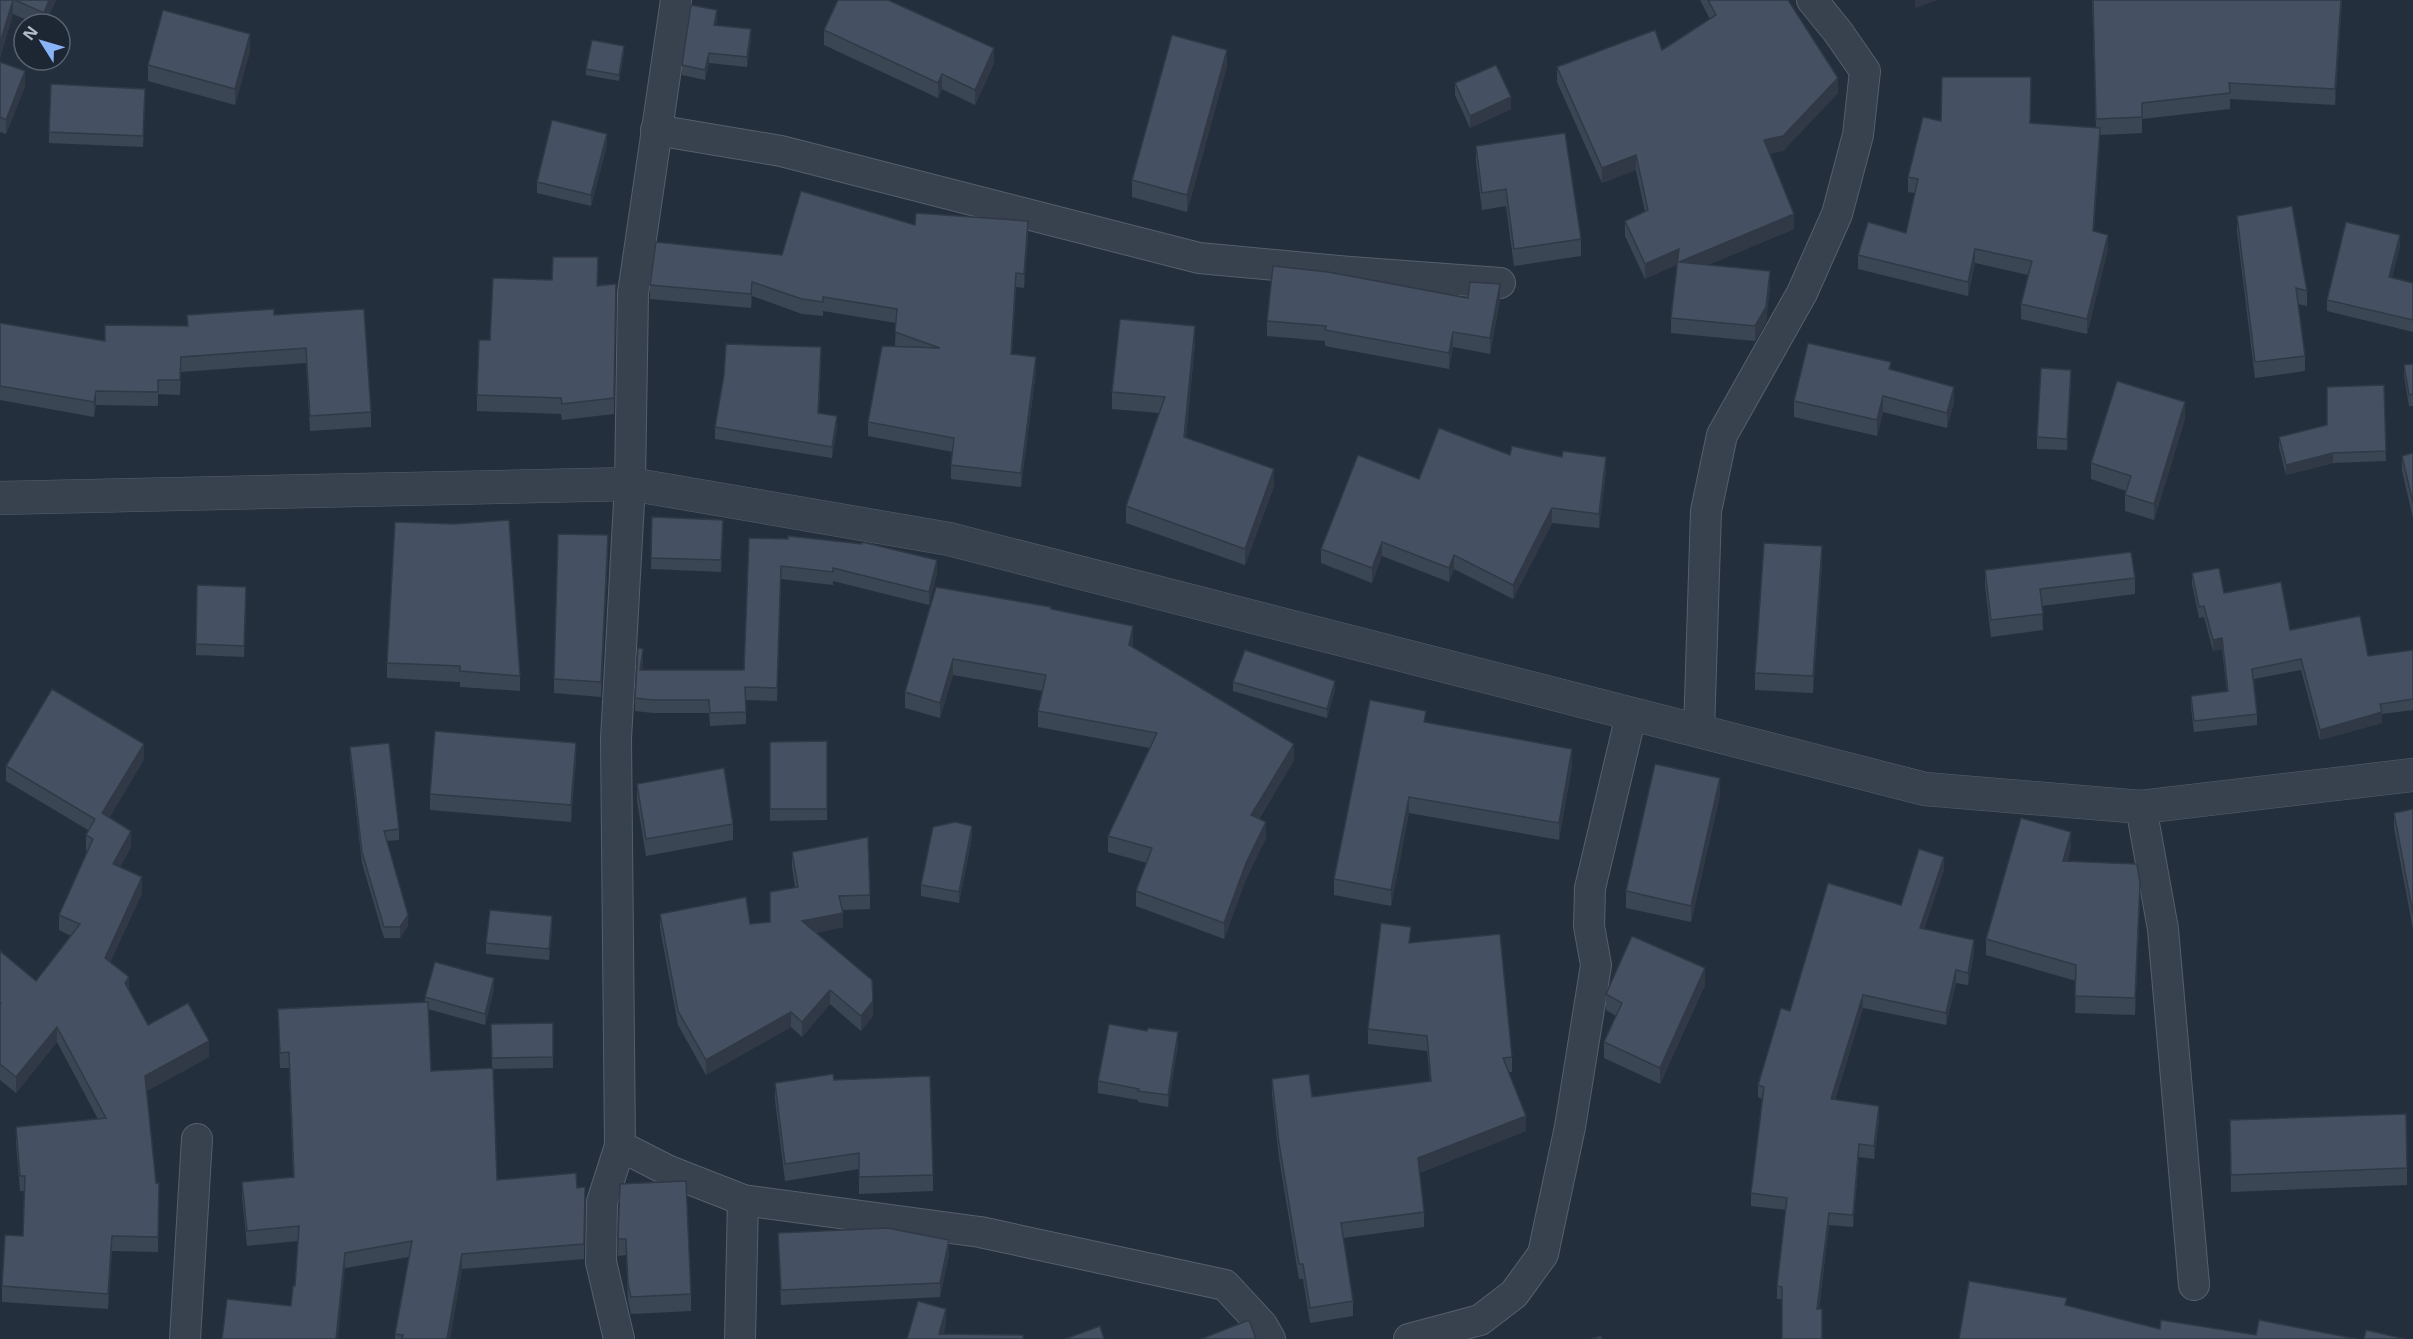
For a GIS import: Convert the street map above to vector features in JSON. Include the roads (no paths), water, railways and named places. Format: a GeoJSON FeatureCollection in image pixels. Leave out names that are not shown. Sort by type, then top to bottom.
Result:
{"type":"FeatureCollection","features":[{"type":"Feature","properties":{"kind":"street"},"geometry":{"type":"LineString","coordinates":[[619,1339],[601,1262],[602,1202],[620,1146],[616,739],[630,484],[633,293],[676,0]]}},
{"type":"Feature","properties":{"kind":"street"},"geometry":{"type":"LineString","coordinates":[[1699,731],[1706,511],[1722,435],[1802,293],[1837,214],[1858,135],[1865,71],[1812,0]]}},
{"type":"Feature","properties":{"kind":"street"},"geometry":{"type":"LineString","coordinates":[[656,130],[781,151],[1199,258],[1500,283]]}},
{"type":"Feature","properties":{"kind":"street"},"geometry":{"type":"LineString","coordinates":[[0,498],[630,484],[949,538],[1925,789],[2141,807],[2413,775]]}},
{"type":"Feature","properties":{"kind":"street"},"geometry":{"type":"LineString","coordinates":[[1409,1339],[1480,1320],[1514,1294],[1543,1254],[1570,1126],[1596,965],[1589,926],[1590,888],[1631,715]]}},
{"type":"Feature","properties":{"kind":"street"},"geometry":{"type":"LineString","coordinates":[[2141,807],[2163,929],[2194,1285]]}},
{"type":"Feature","properties":{"kind":"street"},"geometry":{"type":"LineString","coordinates":[[185,1339],[198,1139]]}},
{"type":"Feature","properties":{"kind":"street"},"geometry":{"type":"LineString","coordinates":[[620,1146],[669,1172],[743,1200],[980,1232],[1225,1285],[1262,1325],[1270,1339]]}},
{"type":"Feature","properties":{"kind":"street"},"geometry":{"type":"LineString","coordinates":[[740,1339],[743,1200]]}}]}
